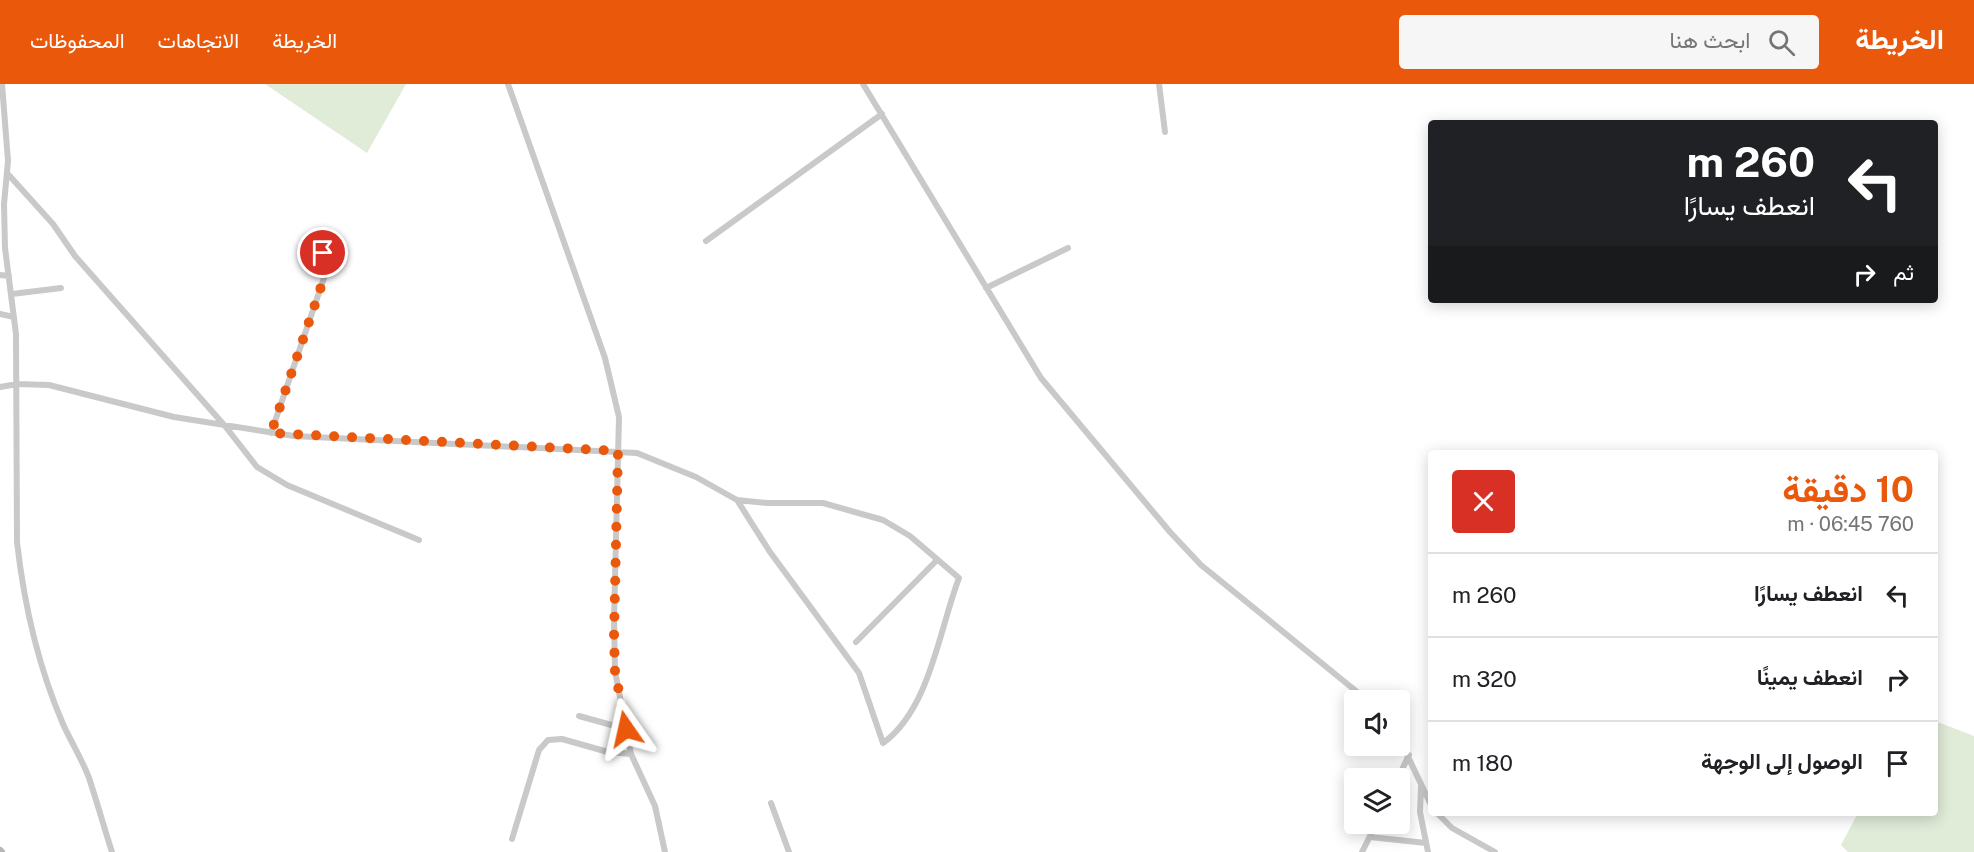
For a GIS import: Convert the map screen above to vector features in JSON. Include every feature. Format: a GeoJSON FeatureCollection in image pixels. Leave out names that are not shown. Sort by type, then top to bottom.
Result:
{"type":"FeatureCollection","features":[{"type":"Feature","properties":{"kind":"street"},"geometry":{"type":"LineString","coordinates":[[2,84],[3,131],[8,161],[2,235],[14,317],[17,384],[17,542],[25,603],[63,724],[88,777],[112,852]]}},
{"type":"Feature","properties":{"kind":"street"},"geometry":{"type":"LineString","coordinates":[[508,84],[612,381],[619,417],[614,619],[615,671],[631,753],[655,806],[664,852]]}},
{"type":"Feature","properties":{"kind":"street"},"geometry":{"type":"LineString","coordinates":[[863,84],[986,288],[1057,399],[1201,565],[1355,690]]}},
{"type":"Feature","properties":{"kind":"street"},"geometry":{"type":"LineString","coordinates":[[1159,84],[1165,132]]}},
{"type":"Feature","properties":{"kind":"street"},"geometry":{"type":"LineString","coordinates":[[706,242],[882,114]]}},
{"type":"Feature","properties":{"kind":"street"},"geometry":{"type":"LineString","coordinates":[[0,161],[8,161]]}},
{"type":"Feature","properties":{"kind":"street"},"geometry":{"type":"LineString","coordinates":[[7,173],[225,426],[250,460],[276,480],[419,540]]}},
{"type":"Feature","properties":{"kind":"street"},"geometry":{"type":"LineString","coordinates":[[986,288],[1068,248]]}},
{"type":"Feature","properties":{"kind":"street"},"geometry":{"type":"LineString","coordinates":[[271,433],[324,278],[323,253]]}},
{"type":"Feature","properties":{"kind":"street"},"geometry":{"type":"LineString","coordinates":[[0,275],[9,276]]}},
{"type":"Feature","properties":{"kind":"street"},"geometry":{"type":"LineString","coordinates":[[12,294],[61,288]]}},
{"type":"Feature","properties":{"kind":"street"},"geometry":{"type":"LineString","coordinates":[[0,314],[14,317]]}},
{"type":"Feature","properties":{"kind":"street"},"geometry":{"type":"LineString","coordinates":[[0,387],[17,384],[63,387],[135,408],[271,433],[618,451],[654,459],[696,477],[737,500],[767,503],[811,502],[855,510],[899,528],[936,561],[960,578],[918,698],[897,731],[883,743],[859,673],[770,552],[737,500]]}},
{"type":"Feature","properties":{"kind":"street"},"geometry":{"type":"LineString","coordinates":[[856,642],[936,561]]}},
{"type":"Feature","properties":{"kind":"street"},"geometry":{"type":"LineString","coordinates":[[579,716],[626,729]]}},
{"type":"Feature","properties":{"kind":"street"},"geometry":{"type":"LineString","coordinates":[[512,839],[539,750],[548,740],[562,739],[608,752],[631,753]]}},
{"type":"Feature","properties":{"kind":"street"},"geometry":{"type":"LineString","coordinates":[[1409,756],[1428,798]]}},
{"type":"Feature","properties":{"kind":"street"},"geometry":{"type":"LineString","coordinates":[[1421,783],[1420,812],[1428,852]]}},
{"type":"Feature","properties":{"kind":"street"},"geometry":{"type":"LineString","coordinates":[[771,803],[789,852]]}},
{"type":"Feature","properties":{"kind":"street"},"geometry":{"type":"LineString","coordinates":[[1440,816],[1452,828],[1495,852]]}},
{"type":"Feature","properties":{"kind":"street"},"geometry":{"type":"LineString","coordinates":[[1362,852],[1371,834]]}},
{"type":"Feature","properties":{"kind":"street"},"geometry":{"type":"LineString","coordinates":[[1370,837],[1426,843]]}},
{"type":"Feature","properties":{"kind":"green space"},"geometry":{"type":"Polygon","coordinates":[[[265,84],[406,84],[367,153],[265,84]]]}},
{"type":"Feature","properties":{"kind":"green space"},"geometry":{"type":"Polygon","coordinates":[[[1938,722],[1974,736],[1974,852],[1848,852],[1841,845],[1856,816],[1938,816],[1938,722]]]}},
{"type":"Feature","properties":{"kind":"route"},"geometry":{"type":"LineString","coordinates":[[323,253],[324,278],[271,433],[294,436],[618,451],[615,671],[626,729]]}}]}
